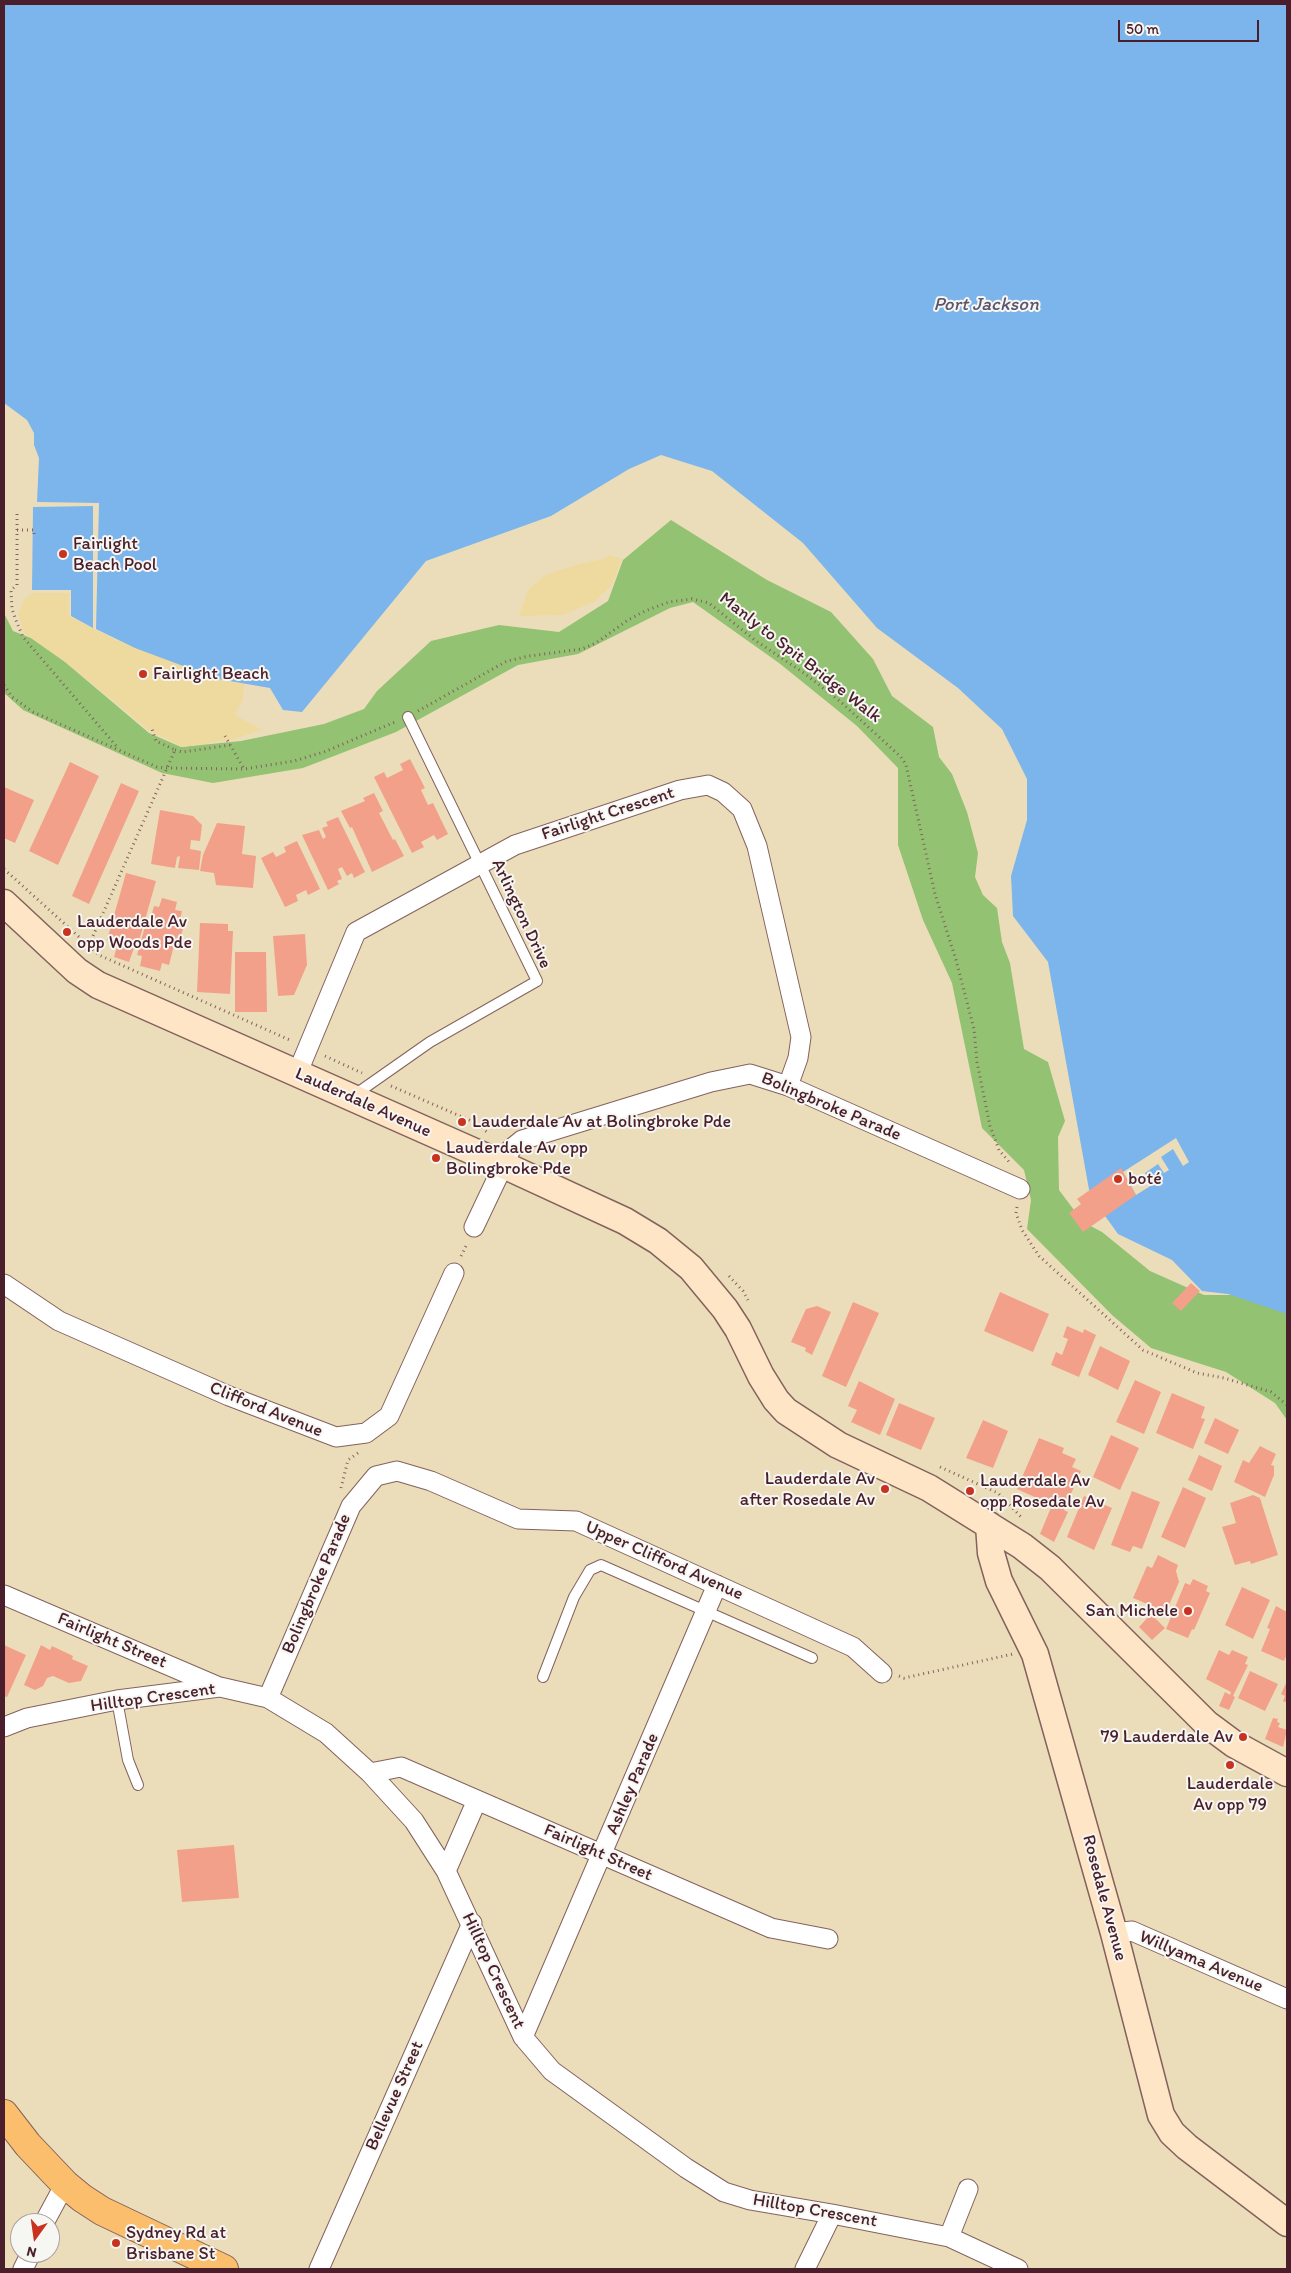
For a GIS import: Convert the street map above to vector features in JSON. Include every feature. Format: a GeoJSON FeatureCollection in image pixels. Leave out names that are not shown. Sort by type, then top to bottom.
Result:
{"type":"FeatureCollection","features":[{"type":"Feature","properties":{"kind":"main road","name":"Lauderdale Avenue"},"geometry":{"type":"LineString","coordinates":[[4,903],[77,971],[105,988],[502,1165],[625,1222],[673,1252],[697,1274],[725,1309],[738,1329],[761,1376],[776,1400],[786,1411],[838,1445],[929,1488],[1022,1546],[1050,1568],[1208,1724],[1234,1744],[1287,1773]]}},
{"type":"Feature","properties":{"kind":"main road","name":"Rosedale Avenue"},"geometry":{"type":"LineString","coordinates":[[988,1526],[991,1553],[999,1580],[1033,1650],[1114,1933],[1150,2074],[1164,2120],[1172,2133],[1194,2153],[1287,2223]]}},
{"type":"Feature","properties":{"kind":"main road"},"geometry":{"type":"LineString","coordinates":[[4,2114],[28,2145],[65,2184],[102,2211],[224,2269]]}},
{"type":"Feature","properties":{"kind":"street","name":"Fairlight Crescent"},"geometry":{"type":"LineString","coordinates":[[297,1074],[356,932],[400,906],[515,845],[680,790],[708,785],[723,792],[742,808],[758,846],[801,1037],[798,1058],[788,1086]]}},
{"type":"Feature","properties":{"kind":"street","name":"Bolingbroke Parade"},"geometry":{"type":"LineString","coordinates":[[474,1227],[502,1165],[511,1149],[522,1140],[711,1082],[750,1074],[788,1086],[1020,1189]]}},
{"type":"Feature","properties":{"kind":"street","name":"Clifford Avenue"},"geometry":{"type":"LineString","coordinates":[[4,1284],[12,1287],[59,1321],[229,1396],[336,1437],[366,1433],[390,1416],[454,1273]]}},
{"type":"Feature","properties":{"kind":"street","name":"Upper Clifford Avenue"},"geometry":{"type":"LineString","coordinates":[[376,1476],[397,1471],[431,1480],[518,1519],[576,1521],[853,1647],[882,1673]]}},
{"type":"Feature","properties":{"kind":"street","name":"Bolingbroke Parade"},"geometry":{"type":"LineString","coordinates":[[268,1698],[351,1506],[376,1476]]}},
{"type":"Feature","properties":{"kind":"street","name":"Ashley Parade"},"geometry":{"type":"LineString","coordinates":[[523,2036],[717,1585]]}},
{"type":"Feature","properties":{"kind":"street","name":"Fairlight Street"},"geometry":{"type":"LineString","coordinates":[[4,1595],[220,1687]]}},
{"type":"Feature","properties":{"kind":"street","name":"Hilltop Crescent"},"geometry":{"type":"LineString","coordinates":[[4,1727],[27,1718],[117,1700],[220,1687],[268,1698],[326,1733],[370,1773],[414,1821],[446,1871],[472,1923],[523,2036],[552,2071],[678,2163],[724,2192],[750,2200],[832,2214],[949,2238],[1018,2269]]}},
{"type":"Feature","properties":{"kind":"street","name":"Fairlight Street"},"geometry":{"type":"LineString","coordinates":[[370,1773],[401,1767],[771,1928],[828,1939]]}},
{"type":"Feature","properties":{"kind":"street"},"geometry":{"type":"LineString","coordinates":[[446,1871],[477,1800]]}},
{"type":"Feature","properties":{"kind":"street","name":"Bellevue Street"},"geometry":{"type":"LineString","coordinates":[[319,2269],[472,1923]]}},
{"type":"Feature","properties":{"kind":"street","name":"Willyama Avenue"},"geometry":{"type":"LineString","coordinates":[[1114,1933],[1132,1931],[1287,1999]]}},
{"type":"Feature","properties":{"kind":"street"},"geometry":{"type":"LineString","coordinates":[[49,2213],[65,2184]]}},
{"type":"Feature","properties":{"kind":"street"},"geometry":{"type":"LineString","coordinates":[[949,2238],[968,2189]]}},
{"type":"Feature","properties":{"kind":"street"},"geometry":{"type":"LineString","coordinates":[[805,2269],[832,2214]]}},
{"type":"Feature","properties":{"kind":"lane","name":"Arlington Drive"},"geometry":{"type":"LineString","coordinates":[[350,1098],[430,1042],[537,982],[408,717]]}},
{"type":"Feature","properties":{"kind":"lane"},"geometry":{"type":"LineString","coordinates":[[543,1677],[574,1597],[590,1570],[601,1565],[812,1658]]}},
{"type":"Feature","properties":{"kind":"lane"},"geometry":{"type":"LineString","coordinates":[[117,1700],[128,1760],[138,1785]]}},
{"type":"Feature","properties":{"kind":"path"},"geometry":{"type":"LineString","coordinates":[[16,514],[17,585],[11,590],[12,609],[23,636],[118,749]]}},
{"type":"Feature","properties":{"kind":"path"},"geometry":{"type":"LineString","coordinates":[[16,530],[34,530],[34,538]]}},
{"type":"Feature","properties":{"kind":"path","name":"Manly to Spit Bridge Walk"},"geometry":{"type":"LineString","coordinates":[[4,685],[12,697],[34,712],[156,766],[167,768],[244,769],[294,761],[324,752],[408,717],[508,662],[529,656],[582,649],[596,643],[628,620],[669,602],[692,599],[709,603],[756,641],[842,703],[901,757],[906,765],[932,885],[956,960],[974,1029],[977,1062],[990,1126],[998,1150],[1012,1166],[1018,1179],[1020,1189],[1016,1214],[1022,1230],[1039,1256],[1143,1350],[1197,1373],[1224,1378],[1271,1392],[1287,1405]]}},
{"type":"Feature","properties":{"kind":"path"},"geometry":{"type":"LineString","coordinates":[[152,729],[156,741],[183,752],[230,745]]}},
{"type":"Feature","properties":{"kind":"path"},"geometry":{"type":"LineString","coordinates":[[225,736],[244,769]]}},
{"type":"Feature","properties":{"kind":"path"},"geometry":{"type":"LineString","coordinates":[[77,971],[175,750]]}},
{"type":"Feature","properties":{"kind":"path"},"geometry":{"type":"LineString","coordinates":[[4,869],[99,955],[281,1036]]}},
{"type":"Feature","properties":{"kind":"path"},"geometry":{"type":"LineString","coordinates":[[332,1059],[361,1072]]}},
{"type":"Feature","properties":{"kind":"path"},"geometry":{"type":"LineString","coordinates":[[386,1083],[469,1120],[485,1130]]}},
{"type":"Feature","properties":{"kind":"path"},"geometry":{"type":"LineString","coordinates":[[454,1273],[474,1227]]}},
{"type":"Feature","properties":{"kind":"path"},"geometry":{"type":"LineString","coordinates":[[725,1271],[743,1291],[752,1308]]}},
{"type":"Feature","properties":{"kind":"path"},"geometry":{"type":"LineString","coordinates":[[939,1466],[998,1494],[1025,1521]]}},
{"type":"Feature","properties":{"kind":"path"},"geometry":{"type":"LineString","coordinates":[[882,1673],[904,1678],[1033,1650]]}},
{"type":"Feature","properties":{"kind":"green space"},"geometry":{"type":"Polygon","coordinates":[[[671,520],[767,580],[831,612],[873,659],[892,696],[933,727],[939,757],[952,774],[967,812],[978,853],[975,877],[983,895],[997,908],[1002,942],[1010,963],[1024,1049],[1048,1062],[1065,1121],[1058,1137],[1059,1190],[1083,1222],[1102,1232],[1150,1271],[1204,1295],[1247,1295],[1287,1311],[1287,1420],[1275,1403],[1226,1372],[1151,1348],[1112,1315],[1027,1229],[1031,1200],[1024,1170],[982,1128],[952,983],[923,920],[898,845],[898,768],[857,726],[779,663],[693,602],[670,608],[578,654],[518,665],[396,732],[303,768],[213,783],[162,773],[23,710],[4,693],[4,613],[13,631],[31,638],[65,662],[149,733],[181,747],[241,741],[324,724],[364,709],[377,691],[431,641],[499,625],[559,632],[608,601],[623,560],[671,520]]]}},
{"type":"Feature","properties":{"kind":"sand"},"geometry":{"type":"Polygon","coordinates":[[[609,555],[622,559],[612,585],[594,602],[563,615],[519,616],[528,590],[545,575],[579,564],[603,559],[609,555]]]}},
{"type":"Feature","properties":{"kind":"sand","name":"Fairlight Beach"},"geometry":{"type":"Polygon","coordinates":[[[33,593],[69,593],[69,616],[116,640],[218,679],[244,684],[243,700],[235,715],[262,730],[234,739],[183,747],[150,731],[63,660],[24,633],[18,614],[24,599],[33,593]]]}},
{"type":"Feature","properties":{"kind":"water","name":"Port Jackson"},"geometry":{"type":"Polygon","coordinates":[[[4,4],[1287,4],[1287,1314],[1228,1294],[1202,1291],[1172,1260],[1118,1234],[1090,1195],[1048,962],[1013,916],[1011,876],[1027,820],[1027,779],[1002,729],[958,688],[877,628],[803,543],[712,471],[661,455],[629,469],[551,516],[426,561],[302,712],[283,710],[270,688],[218,679],[135,648],[96,629],[99,503],[37,502],[39,458],[34,445],[34,433],[27,420],[4,403],[4,4]]]}},
{"type":"Feature","properties":{"kind":"water","name":"Fairlight Beach Pool"},"geometry":{"type":"Polygon","coordinates":[[[93,506],[93,628],[71,616],[71,590],[32,590],[33,507],[93,506]]]}},
{"type":"Feature","properties":{"kind":"pier"},"geometry":{"type":"Polygon","coordinates":[[[1176,1138],[1189,1162],[1183,1166],[1173,1149],[1161,1157],[1169,1170],[1164,1173],[1158,1164],[1145,1173],[1152,1185],[1136,1195],[1123,1172],[1176,1138]]]}},
{"type":"Feature","properties":{"kind":"building"},"geometry":{"type":"Polygon","coordinates":[[[410,759],[425,788],[421,790],[428,805],[433,803],[448,834],[437,840],[434,835],[421,842],[424,847],[412,853],[374,777],[384,772],[387,778],[403,770],[400,764],[410,759]]]}},
{"type":"Feature","properties":{"kind":"building"},"geometry":{"type":"Polygon","coordinates":[[[70,762],[99,776],[58,865],[29,851],[70,762]]]}},
{"type":"Feature","properties":{"kind":"building"},"geometry":{"type":"Polygon","coordinates":[[[121,783],[139,791],[89,904],[72,896],[121,783]]]}},
{"type":"Feature","properties":{"kind":"building"},"geometry":{"type":"Polygon","coordinates":[[[4,787],[34,800],[15,843],[4,838],[4,787]]]}},
{"type":"Feature","properties":{"kind":"building"},"geometry":{"type":"Polygon","coordinates":[[[374,793],[383,811],[379,813],[404,856],[372,872],[352,827],[350,828],[341,811],[365,801],[363,798],[374,793]]]}},
{"type":"Feature","properties":{"kind":"building"},"geometry":{"type":"Polygon","coordinates":[[[160,810],[193,816],[202,825],[200,841],[191,840],[190,849],[201,851],[199,870],[178,868],[180,856],[177,857],[175,868],[151,864],[160,810]]]}},
{"type":"Feature","properties":{"kind":"building"},"geometry":{"type":"Polygon","coordinates":[[[338,817],[365,872],[354,878],[352,873],[347,876],[342,867],[338,869],[342,879],[337,881],[339,884],[328,890],[302,835],[319,830],[323,839],[326,837],[322,828],[328,826],[326,822],[338,817]]]}},
{"type":"Feature","properties":{"kind":"building"},"geometry":{"type":"Polygon","coordinates":[[[217,823],[245,826],[242,854],[256,856],[253,888],[216,885],[214,873],[200,871],[203,855],[217,823]]]}},
{"type":"Feature","properties":{"kind":"building"},"geometry":{"type":"Polygon","coordinates":[[[297,841],[320,889],[308,895],[306,890],[296,895],[298,901],[285,907],[261,858],[273,852],[276,857],[286,852],[284,847],[297,841]]]}},
{"type":"Feature","properties":{"kind":"building"},"geometry":{"type":"Polygon","coordinates":[[[126,873],[156,881],[137,948],[134,948],[129,962],[114,957],[118,943],[107,940],[126,873]]]}},
{"type":"Feature","properties":{"kind":"building"},"geometry":{"type":"Polygon","coordinates":[[[162,898],[177,902],[175,910],[182,911],[178,928],[183,929],[178,946],[174,945],[169,965],[162,963],[160,971],[140,966],[142,956],[137,955],[146,923],[149,924],[154,906],[159,907],[162,898]]]}},
{"type":"Feature","properties":{"kind":"building"},"geometry":{"type":"Polygon","coordinates":[[[200,923],[228,924],[228,931],[233,931],[230,994],[197,992],[200,923]]]}},
{"type":"Feature","properties":{"kind":"building"},"geometry":{"type":"Polygon","coordinates":[[[305,934],[307,965],[294,995],[278,996],[273,936],[305,934]]]}},
{"type":"Feature","properties":{"kind":"building"},"geometry":{"type":"Polygon","coordinates":[[[235,952],[266,952],[267,1012],[235,1012],[235,952]]]}},
{"type":"Feature","properties":{"kind":"building"},"geometry":{"type":"Polygon","coordinates":[[[1121,1168],[1136,1195],[1083,1232],[1069,1213],[1081,1204],[1077,1199],[1121,1168]]]}},
{"type":"Feature","properties":{"kind":"building"},"geometry":{"type":"Polygon","coordinates":[[[1191,1283],[1200,1291],[1181,1311],[1172,1303],[1191,1283]]]}},
{"type":"Feature","properties":{"kind":"building"},"geometry":{"type":"Polygon","coordinates":[[[1000,1292],[1049,1314],[1033,1352],[984,1331],[1000,1292]]]}},
{"type":"Feature","properties":{"kind":"building"},"geometry":{"type":"Polygon","coordinates":[[[853,1302],[879,1313],[846,1387],[822,1376],[853,1302]]]}},
{"type":"Feature","properties":{"kind":"building"},"geometry":{"type":"Polygon","coordinates":[[[817,1306],[831,1312],[812,1355],[805,1351],[806,1348],[791,1342],[806,1309],[817,1306]]]}},
{"type":"Feature","properties":{"kind":"building"},"geometry":{"type":"Polygon","coordinates":[[[1067,1326],[1083,1333],[1084,1329],[1096,1335],[1079,1377],[1051,1365],[1056,1352],[1062,1355],[1068,1339],[1063,1337],[1067,1326]]]}},
{"type":"Feature","properties":{"kind":"building"},"geometry":{"type":"Polygon","coordinates":[[[1100,1346],[1130,1361],[1118,1390],[1088,1375],[1100,1346]]]}},
{"type":"Feature","properties":{"kind":"building"},"geometry":{"type":"Polygon","coordinates":[[[1135,1380],[1161,1392],[1144,1434],[1116,1422],[1135,1380]]]}},
{"type":"Feature","properties":{"kind":"building"},"geometry":{"type":"Polygon","coordinates":[[[859,1381],[895,1399],[880,1435],[851,1422],[857,1410],[848,1406],[859,1381]]]}},
{"type":"Feature","properties":{"kind":"building"},"geometry":{"type":"Polygon","coordinates":[[[1172,1393],[1205,1407],[1201,1418],[1205,1419],[1193,1449],[1156,1433],[1172,1393]]]}},
{"type":"Feature","properties":{"kind":"building"},"geometry":{"type":"Polygon","coordinates":[[[899,1403],[935,1418],[921,1450],[886,1435],[899,1403]]]}},
{"type":"Feature","properties":{"kind":"building"},"geometry":{"type":"Polygon","coordinates":[[[1215,1418],[1239,1430],[1228,1454],[1204,1443],[1215,1418]]]}},
{"type":"Feature","properties":{"kind":"building"},"geometry":{"type":"Polygon","coordinates":[[[983,1420],[1008,1431],[993,1468],[966,1458],[983,1420]]]}},
{"type":"Feature","properties":{"kind":"building"},"geometry":{"type":"Polygon","coordinates":[[[1111,1435],[1139,1448],[1120,1490],[1093,1477],[1111,1435]]]}},
{"type":"Feature","properties":{"kind":"building"},"geometry":{"type":"Polygon","coordinates":[[[1039,1438],[1064,1448],[1062,1453],[1076,1459],[1072,1467],[1081,1471],[1064,1510],[1068,1512],[1054,1542],[1040,1534],[1052,1505],[1017,1489],[1039,1438]]]}},
{"type":"Feature","properties":{"kind":"building"},"geometry":{"type":"Polygon","coordinates":[[[1260,1446],[1276,1454],[1271,1465],[1274,1466],[1274,1475],[1265,1497],[1234,1482],[1243,1460],[1249,1463],[1260,1446]]]}},
{"type":"Feature","properties":{"kind":"building"},"geometry":{"type":"Polygon","coordinates":[[[1199,1455],[1222,1466],[1212,1491],[1188,1480],[1199,1455]]]}},
{"type":"Feature","properties":{"kind":"building"},"geometry":{"type":"Polygon","coordinates":[[[1183,1487],[1206,1498],[1185,1548],[1161,1537],[1183,1487]]]}},
{"type":"Feature","properties":{"kind":"building"},"geometry":{"type":"Polygon","coordinates":[[[1132,1491],[1160,1502],[1142,1549],[1133,1546],[1130,1552],[1111,1545],[1132,1491]]]}},
{"type":"Feature","properties":{"kind":"building"},"geometry":{"type":"Polygon","coordinates":[[[1253,1495],[1260,1498],[1278,1555],[1251,1564],[1250,1561],[1235,1565],[1222,1527],[1236,1523],[1230,1503],[1253,1495]]]}},
{"type":"Feature","properties":{"kind":"building"},"geometry":{"type":"Polygon","coordinates":[[[1084,1496],[1112,1508],[1094,1550],[1067,1537],[1084,1496]]]}},
{"type":"Feature","properties":{"kind":"building"},"geometry":{"type":"Polygon","coordinates":[[[1158,1555],[1178,1565],[1176,1571],[1179,1582],[1166,1612],[1133,1598],[1147,1566],[1152,1568],[1158,1555]]]}},
{"type":"Feature","properties":{"kind":"building","name":"San Michele"},"geometry":{"type":"Polygon","coordinates":[[[1193,1579],[1208,1586],[1206,1591],[1210,1593],[1194,1630],[1192,1629],[1188,1638],[1166,1629],[1185,1583],[1190,1585],[1193,1579]]]}},
{"type":"Feature","properties":{"kind":"building"},"geometry":{"type":"Polygon","coordinates":[[[1242,1587],[1270,1600],[1253,1639],[1225,1625],[1242,1587]]]}},
{"type":"Feature","properties":{"kind":"building"},"geometry":{"type":"Polygon","coordinates":[[[1276,1606],[1287,1612],[1287,1654],[1284,1661],[1261,1651],[1270,1629],[1267,1628],[1276,1606]]]}},
{"type":"Feature","properties":{"kind":"building"},"geometry":{"type":"Polygon","coordinates":[[[1151,1614],[1165,1628],[1152,1640],[1139,1627],[1151,1614]]]}},
{"type":"Feature","properties":{"kind":"building"},"geometry":{"type":"Polygon","coordinates":[[[4,1645],[26,1655],[7,1697],[4,1696],[4,1645]]]}},
{"type":"Feature","properties":{"kind":"building"},"geometry":{"type":"Polygon","coordinates":[[[41,1645],[50,1650],[52,1646],[73,1656],[72,1659],[88,1666],[81,1681],[69,1683],[53,1676],[47,1678],[43,1686],[35,1690],[24,1685],[41,1645]]]}},
{"type":"Feature","properties":{"kind":"building"},"geometry":{"type":"Polygon","coordinates":[[[1219,1650],[1229,1655],[1232,1650],[1248,1657],[1245,1664],[1248,1665],[1233,1696],[1235,1697],[1229,1710],[1219,1706],[1225,1692],[1230,1695],[1231,1692],[1206,1679],[1219,1650]]]}},
{"type":"Feature","properties":{"kind":"building"},"geometry":{"type":"Polygon","coordinates":[[[1250,1671],[1278,1684],[1265,1711],[1238,1698],[1250,1671]]]}},
{"type":"Feature","properties":{"kind":"building"},"geometry":{"type":"Polygon","coordinates":[[[1287,1681],[1287,1703],[1283,1701],[1285,1696],[1281,1694],[1287,1681]]]}},
{"type":"Feature","properties":{"kind":"building"},"geometry":{"type":"Polygon","coordinates":[[[1273,1718],[1278,1719],[1277,1722],[1280,1723],[1278,1727],[1287,1730],[1283,1747],[1265,1739],[1273,1718]]]}},
{"type":"Feature","properties":{"kind":"building"},"geometry":{"type":"Polygon","coordinates":[[[234,1845],[239,1898],[182,1902],[177,1850],[234,1845]]]}},
{"type":"Feature","properties":{"kind":"place","name":"Fairlight Beach Pool"},"geometry":{"type":"Point","coordinates":[63,554]}},
{"type":"Feature","properties":{"kind":"place","name":"Fairlight Beach"},"geometry":{"type":"Point","coordinates":[143,674]}},
{"type":"Feature","properties":{"kind":"place","name":"Lauderdale Av opp Woods Pde"},"geometry":{"type":"Point","coordinates":[67,932]}},
{"type":"Feature","properties":{"kind":"place","name":"Lauderdale Av at Bolingbroke Pde"},"geometry":{"type":"Point","coordinates":[462,1122]}},
{"type":"Feature","properties":{"kind":"place","name":"Lauderdale Av opp Bolingbroke Pde"},"geometry":{"type":"Point","coordinates":[436,1158]}},
{"type":"Feature","properties":{"kind":"place","name":"boté"},"geometry":{"type":"Point","coordinates":[1118,1179]}},
{"type":"Feature","properties":{"kind":"place","name":"Lauderdale Av after Rosedale Av"},"geometry":{"type":"Point","coordinates":[885,1489]}},
{"type":"Feature","properties":{"kind":"place","name":"Lauderdale Av opp Rosedale Av"},"geometry":{"type":"Point","coordinates":[970,1491]}},
{"type":"Feature","properties":{"kind":"place","name":"San Michele"},"geometry":{"type":"Point","coordinates":[1188,1611]}},
{"type":"Feature","properties":{"kind":"place","name":"79 Lauderdale Av"},"geometry":{"type":"Point","coordinates":[1243,1737]}},
{"type":"Feature","properties":{"kind":"place","name":"Lauderdale Av opp 79"},"geometry":{"type":"Point","coordinates":[1230,1765]}},
{"type":"Feature","properties":{"kind":"place","name":"Sydney Rd at Brisbane St"},"geometry":{"type":"Point","coordinates":[116,2243]}}]}
